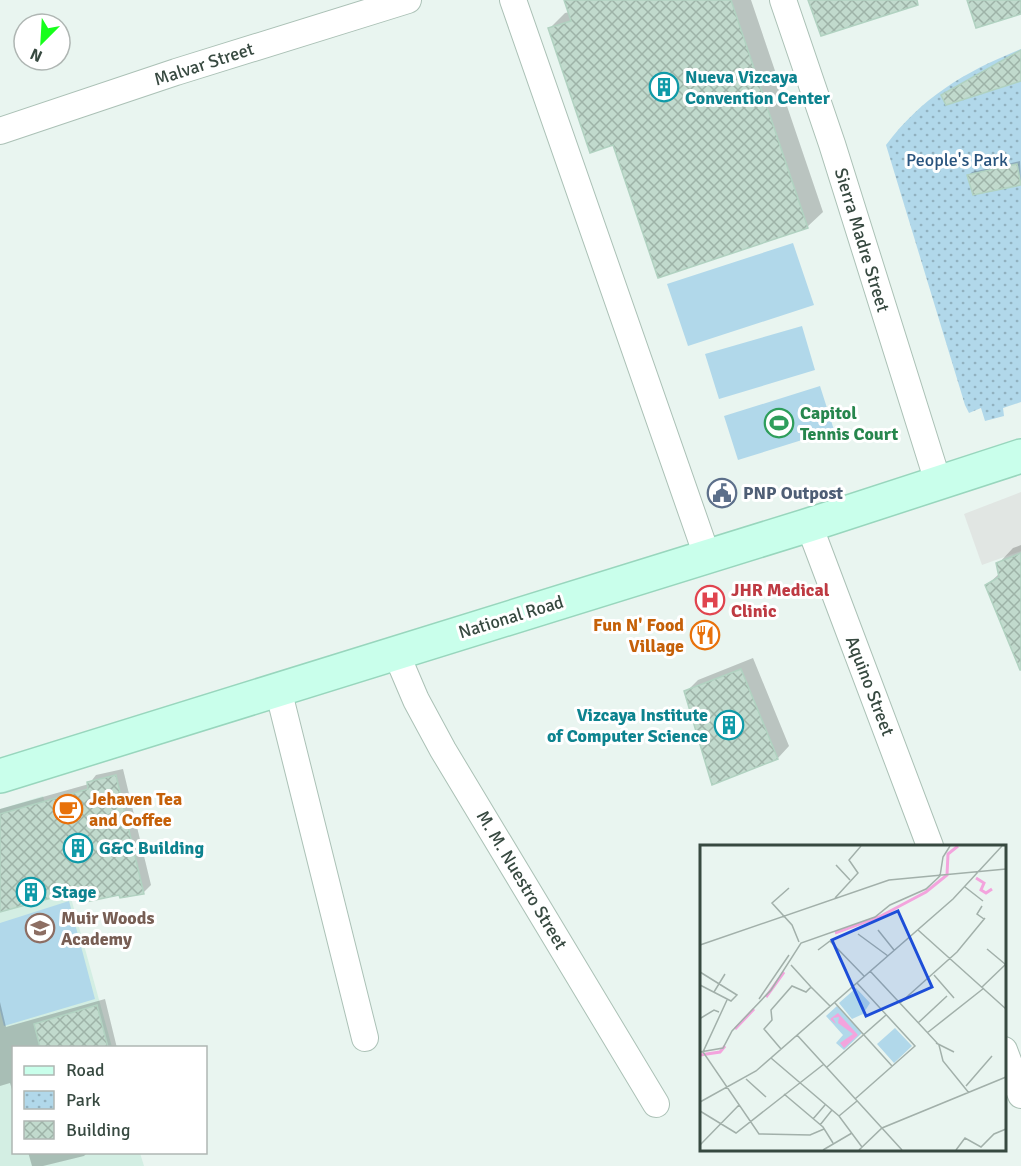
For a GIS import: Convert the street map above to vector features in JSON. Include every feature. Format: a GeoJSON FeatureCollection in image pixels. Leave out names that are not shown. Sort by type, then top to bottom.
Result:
{"type":"FeatureCollection","features":[{"type":"Feature","properties":{"kind":"main road","name":"National Road"},"geometry":{"type":"LineString","coordinates":[[0,776],[809,525],[1021,456]]}},
{"type":"Feature","properties":{"kind":"street","name":"Malvar Street"},"geometry":{"type":"LineString","coordinates":[[0,131],[176,72],[408,0]]}},
{"type":"Feature","properties":{"kind":"street"},"geometry":{"type":"LineString","coordinates":[[513,0],[707,556]]}},
{"type":"Feature","properties":{"kind":"street","name":"Sierra Madre Street"},"geometry":{"type":"LineString","coordinates":[[783,0],[832,144],[938,482]]}},
{"type":"Feature","properties":{"kind":"street","name":"Aquino Street"},"geometry":{"type":"LineString","coordinates":[[809,525],[930,845]]}},
{"type":"Feature","properties":{"kind":"street","name":"M. M. Nuestro Street"},"geometry":{"type":"LineString","coordinates":[[396,653],[416,700],[443,750],[656,1104]]}},
{"type":"Feature","properties":{"kind":"street"},"geometry":{"type":"LineString","coordinates":[[278,689],[365,1038]]}},
{"type":"Feature","properties":{"kind":"street"},"geometry":{"type":"LineString","coordinates":[[1006,1053],[1021,1095]]}},
{"type":"Feature","properties":{"kind":"shaded area"},"geometry":{"type":"Polygon","coordinates":[[[1021,492],[1021,551],[982,565],[964,514],[1021,492]]]}},
{"type":"Feature","properties":{"kind":"shaded area","name":"Muir Woods Academy"},"geometry":{"type":"Polygon","coordinates":[[[43,796],[112,1046],[12,1046],[12,1154],[140,1154],[144,1166],[0,1166],[0,809],[43,796]]]}},
{"type":"Feature","properties":{"kind":"green space","name":"People's Park"},"geometry":{"type":"Polygon","coordinates":[[[1021,49],[1021,402],[1003,408],[1004,416],[985,421],[981,408],[969,413],[965,405],[886,145],[915,113],[946,87],[1001,57],[1021,49]]]}},
{"type":"Feature","properties":{"kind":"green space"},"geometry":{"type":"Polygon","coordinates":[[[793,243],[814,305],[688,346],[667,284],[793,243]]]}},
{"type":"Feature","properties":{"kind":"green space","name":"Capitol Tennis Court"},"geometry":{"type":"Polygon","coordinates":[[[802,326],[815,370],[719,399],[705,354],[802,326]]]}},
{"type":"Feature","properties":{"kind":"green space","name":"Capitol Tennis Court"},"geometry":{"type":"Polygon","coordinates":[[[820,386],[834,430],[738,460],[724,416],[820,386]]]}},
{"type":"Feature","properties":{"kind":"green space"},"geometry":{"type":"Polygon","coordinates":[[[69,901],[95,999],[4,1026],[0,1010],[0,923],[69,901]]]}},
{"type":"Feature","properties":{"kind":"building","name":"Nueva Vizcaya Convention Center"},"geometry":{"type":"Polygon","coordinates":[[[564,0],[731,0],[808,228],[658,278],[613,145],[590,153],[548,28],[571,21],[564,0]]]}},
{"type":"Feature","properties":{"kind":"building"},"geometry":{"type":"Polygon","coordinates":[[[808,0],[917,0],[918,5],[821,36],[808,0]]]}},
{"type":"Feature","properties":{"kind":"building"},"geometry":{"type":"Polygon","coordinates":[[[967,0],[1021,0],[1021,14],[976,28],[967,0]]]}},
{"type":"Feature","properties":{"kind":"building"},"geometry":{"type":"Polygon","coordinates":[[[1021,50],[1021,81],[946,105],[941,95],[1021,50]]]}},
{"type":"Feature","properties":{"kind":"building"},"geometry":{"type":"Polygon","coordinates":[[[1017,164],[1021,185],[973,195],[967,175],[1017,164]]]}},
{"type":"Feature","properties":{"kind":"building"},"geometry":{"type":"Polygon","coordinates":[[[1021,553],[1020,670],[985,585],[999,577],[996,563],[1021,553]]]}},
{"type":"Feature","properties":{"kind":"building","name":"Vizcaya Institute of Computer Science"},"geometry":{"type":"Polygon","coordinates":[[[741,669],[778,759],[712,785],[684,691],[741,669]]]}},
{"type":"Feature","properties":{"kind":"building"},"geometry":{"type":"Polygon","coordinates":[[[116,775],[144,894],[120,898],[119,895],[80,903],[77,891],[0,912],[0,814],[88,789],[87,782],[116,775]]]}},
{"type":"Feature","properties":{"kind":"building"},"geometry":{"type":"Polygon","coordinates":[[[97,1005],[108,1046],[40,1046],[34,1024],[97,1005]]]}},
{"type":"Feature","properties":{"kind":"place","name":"Nueva Vizcaya Convention Center"},"geometry":{"type":"Point","coordinates":[664,87]}},
{"type":"Feature","properties":{"kind":"place","name":"Capitol Tennis Court"},"geometry":{"type":"Point","coordinates":[779,423]}},
{"type":"Feature","properties":{"kind":"place","name":"PNP Outpost"},"geometry":{"type":"Point","coordinates":[722,493]}},
{"type":"Feature","properties":{"kind":"place","name":"JHR Medical Clinic"},"geometry":{"type":"Point","coordinates":[710,600]}},
{"type":"Feature","properties":{"kind":"place","name":"Fun N' Food Village"},"geometry":{"type":"Point","coordinates":[705,635]}},
{"type":"Feature","properties":{"kind":"place","name":"Vizcaya Institute of Computer Science"},"geometry":{"type":"Point","coordinates":[729,725]}},
{"type":"Feature","properties":{"kind":"place","name":"Jehaven Tea and Coffee"},"geometry":{"type":"Point","coordinates":[68,809]}},
{"type":"Feature","properties":{"kind":"place","name":"G&C Building"},"geometry":{"type":"Point","coordinates":[78,848]}},
{"type":"Feature","properties":{"kind":"place","name":"Stage"},"geometry":{"type":"Point","coordinates":[31,892]}},
{"type":"Feature","properties":{"kind":"place","name":"Muir Woods Academy"},"geometry":{"type":"Point","coordinates":[40,928]}}]}
